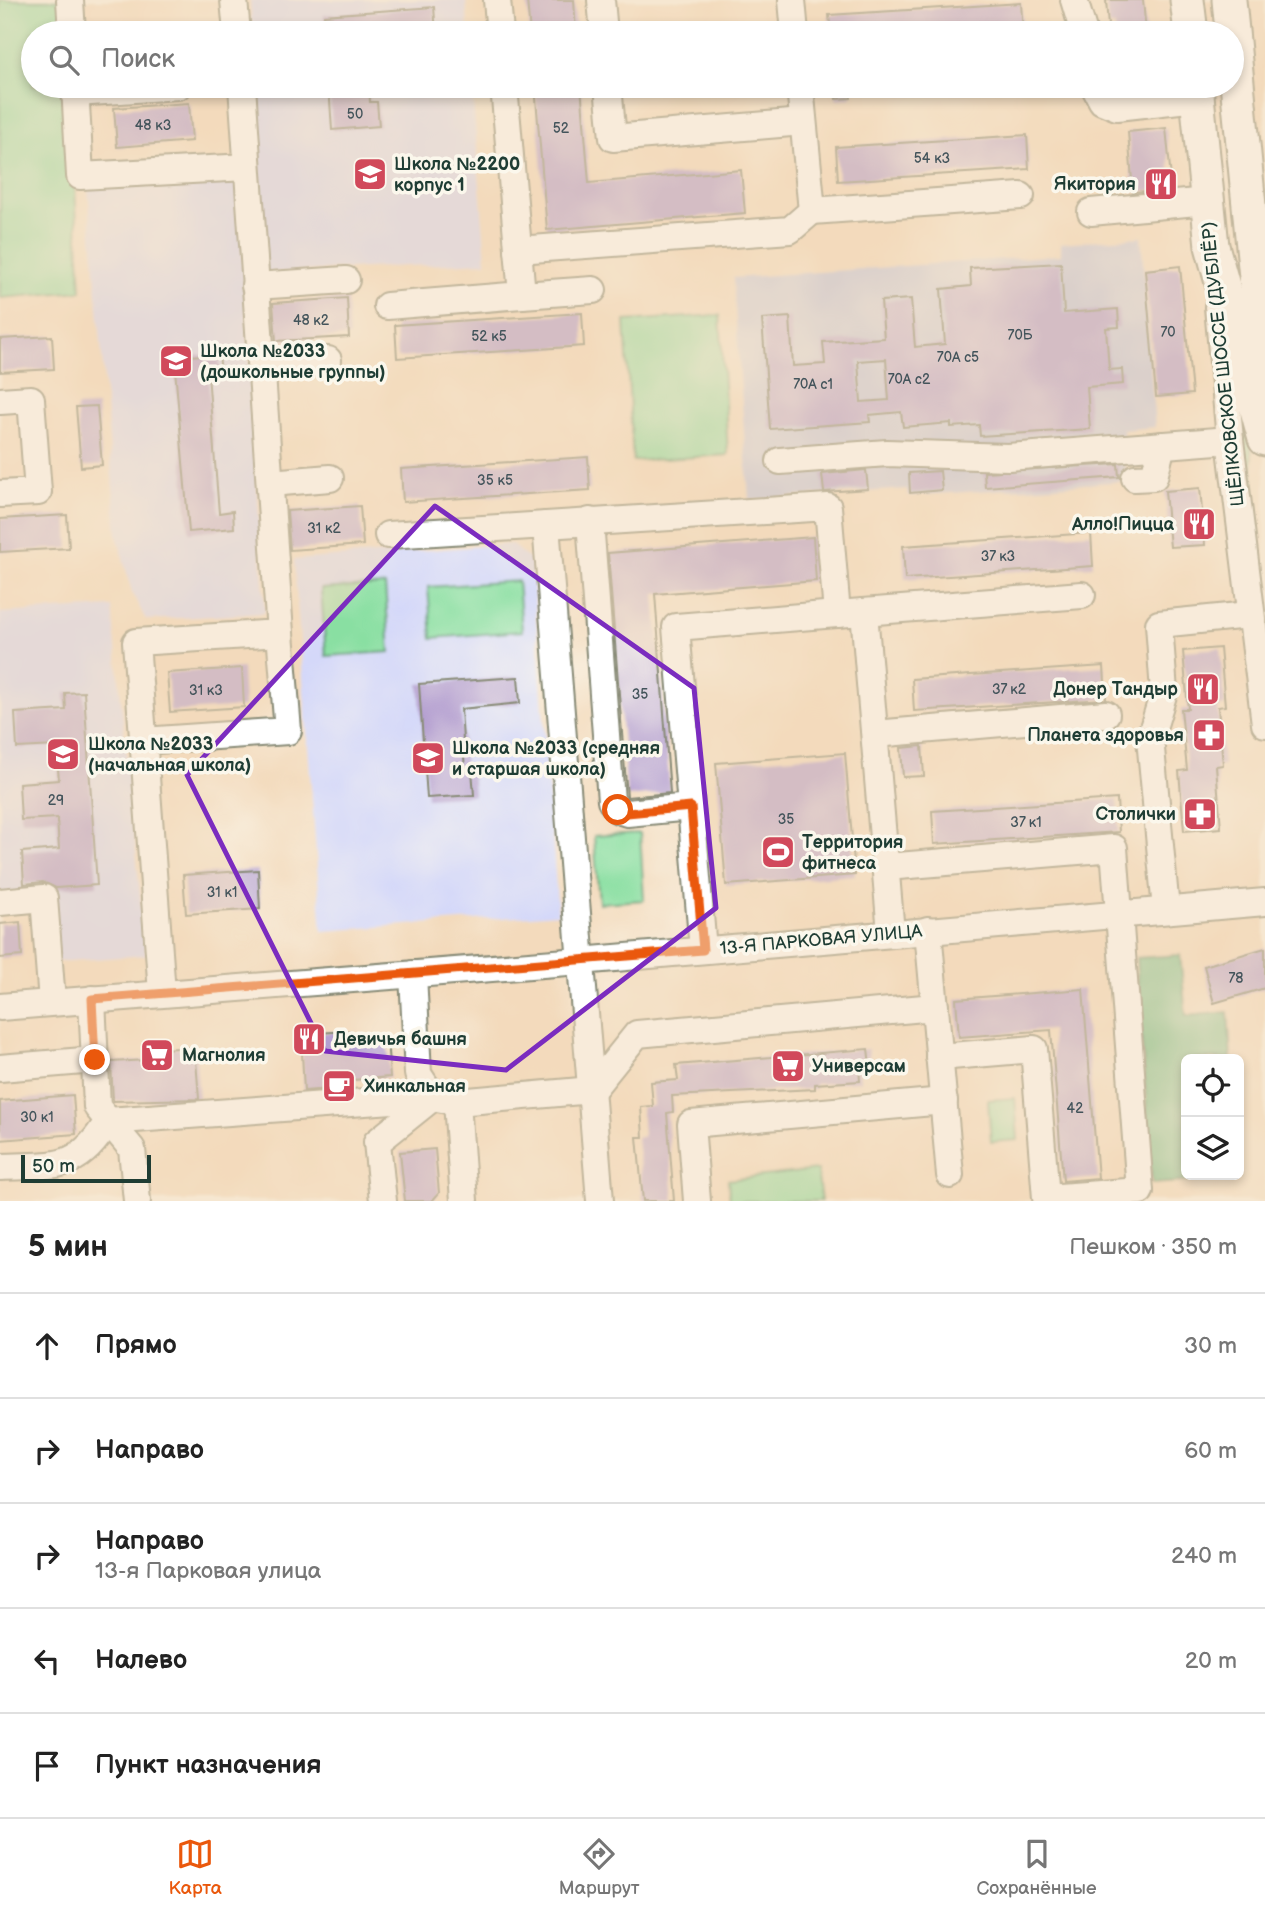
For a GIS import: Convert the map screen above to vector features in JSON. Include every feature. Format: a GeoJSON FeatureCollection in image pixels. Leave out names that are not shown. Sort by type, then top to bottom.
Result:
{"type":"FeatureCollection","features":[{"type":"Feature","properties":{"kind":"main road"},"geometry":{"type":"LineString","coordinates":[[1187,0],[1190,21]]}},
{"type":"Feature","properties":{"kind":"main road"},"geometry":{"type":"LineString","coordinates":[[1229,0],[1231,21]]}},
{"type":"Feature","properties":{"kind":"main road","name":"ЩЁЛКОВСКОЕ ШОССЕ (ДУБЛЁР)"},"geometry":{"type":"LineString","coordinates":[[1198,98],[1212,246]]}},
{"type":"Feature","properties":{"kind":"main road"},"geometry":{"type":"LineString","coordinates":[[1239,98],[1265,370]]}},
{"type":"Feature","properties":{"kind":"main road"},"geometry":{"type":"LineString","coordinates":[[1212,246],[1265,439]]}},
{"type":"Feature","properties":{"kind":"street"},"geometry":{"type":"LineString","coordinates":[[70,0],[71,21]]}},
{"type":"Feature","properties":{"kind":"street"},"geometry":{"type":"LineString","coordinates":[[234,0],[236,21]]}},
{"type":"Feature","properties":{"kind":"street"},"geometry":{"type":"LineString","coordinates":[[497,0],[499,21]]}},
{"type":"Feature","properties":{"kind":"street"},"geometry":{"type":"LineString","coordinates":[[601,0],[603,21]]}},
{"type":"Feature","properties":{"kind":"street"},"geometry":{"type":"LineString","coordinates":[[792,0],[794,21]]}},
{"type":"Feature","properties":{"kind":"street"},"geometry":{"type":"LineString","coordinates":[[1074,0],[1080,21]]}},
{"type":"Feature","properties":{"kind":"street"},"geometry":{"type":"LineString","coordinates":[[76,98],[80,176],[247,167]]}},
{"type":"Feature","properties":{"kind":"street"},"geometry":{"type":"LineString","coordinates":[[143,741],[288,730],[243,98]]}},
{"type":"Feature","properties":{"kind":"street"},"geometry":{"type":"LineString","coordinates":[[505,98],[522,295]]}},
{"type":"Feature","properties":{"kind":"street"},"geometry":{"type":"LineString","coordinates":[[609,98],[613,138],[803,122]]}},
{"type":"Feature","properties":{"kind":"street"},"geometry":{"type":"LineString","coordinates":[[801,98],[812,211]]}},
{"type":"Feature","properties":{"kind":"street"},"geometry":{"type":"LineString","coordinates":[[1100,98],[1117,107],[1165,98]]}},
{"type":"Feature","properties":{"kind":"street"},"geometry":{"type":"LineString","coordinates":[[519,250],[790,230],[812,211],[1021,197]]}},
{"type":"Feature","properties":{"kind":"street"},"geometry":{"type":"LineString","coordinates":[[1091,212],[1208,201]]}},
{"type":"Feature","properties":{"kind":"street","name":"ЩЁЛКОВСКОЕ ШОССЕ (ДУБЛЁР)"},"geometry":{"type":"LineString","coordinates":[[1212,246],[1230,440],[1265,724]]}},
{"type":"Feature","properties":{"kind":"street"},"geometry":{"type":"LineString","coordinates":[[255,286],[346,280]]}},
{"type":"Feature","properties":{"kind":"street"},"geometry":{"type":"LineString","coordinates":[[387,306],[593,290]]}},
{"type":"Feature","properties":{"kind":"street"},"geometry":{"type":"LineString","coordinates":[[260,364],[328,360]]}},
{"type":"Feature","properties":{"kind":"street"},"geometry":{"type":"LineString","coordinates":[[0,401],[31,399],[38,492],[0,494]]}},
{"type":"Feature","properties":{"kind":"street"},"geometry":{"type":"LineString","coordinates":[[780,461],[887,453],[1008,457],[1230,440]]}},
{"type":"Feature","properties":{"kind":"street"},"geometry":{"type":"LineString","coordinates":[[1135,478],[1154,477],[1163,445]]}},
{"type":"Feature","properties":{"kind":"street"},"geometry":{"type":"LineString","coordinates":[[270,483],[330,478]]}},
{"type":"Feature","properties":{"kind":"street"},"geometry":{"type":"LineString","coordinates":[[388,535],[828,507],[837,614]]}},
{"type":"Feature","properties":{"kind":"street"},"geometry":{"type":"LineString","coordinates":[[590,522],[611,801],[618,810],[627,813],[691,807]]}},
{"type":"Feature","properties":{"kind":"street"},"geometry":{"type":"LineString","coordinates":[[546,525],[553,732],[580,961],[600,1201]]}},
{"type":"Feature","properties":{"kind":"street"},"geometry":{"type":"LineString","coordinates":[[703,950],[676,627],[1082,595]]}},
{"type":"Feature","properties":{"kind":"street"},"geometry":{"type":"LineString","coordinates":[[864,612],[891,933]]}},
{"type":"Feature","properties":{"kind":"street"},"geometry":{"type":"LineString","coordinates":[[1166,910],[1150,738],[1164,692],[1159,624],[1250,615]]}},
{"type":"Feature","properties":{"kind":"street"},"geometry":{"type":"LineString","coordinates":[[162,993],[136,642],[280,634]]}},
{"type":"Feature","properties":{"kind":"street"},"geometry":{"type":"LineString","coordinates":[[875,734],[1106,714]]}},
{"type":"Feature","properties":{"kind":"street"},"geometry":{"type":"LineString","coordinates":[[886,867],[1114,848],[1140,1191],[1046,1198],[1034,1049],[939,1057]]}},
{"type":"Feature","properties":{"kind":"street"},"geometry":{"type":"LineString","coordinates":[[0,902],[44,898],[52,1002]]}},
{"type":"Feature","properties":{"kind":"street","name":"13-Я ПАРКОВАЯ УЛИЦА"},"geometry":{"type":"LineString","coordinates":[[0,1007],[580,961],[1265,902]]}},
{"type":"Feature","properties":{"kind":"street"},"geometry":{"type":"LineString","coordinates":[[928,930],[950,1175]]}},
{"type":"Feature","properties":{"kind":"street"},"geometry":{"type":"LineString","coordinates":[[413,974],[418,1074],[445,1100],[464,1201]]}},
{"type":"Feature","properties":{"kind":"street"},"geometry":{"type":"LineString","coordinates":[[92,999],[97,1107],[132,1149],[137,1201]]}},
{"type":"Feature","properties":{"kind":"street"},"geometry":{"type":"LineString","coordinates":[[108,1121],[592,1090],[637,1034],[935,1007]]}},
{"type":"Feature","properties":{"kind":"street"},"geometry":{"type":"LineString","coordinates":[[0,1068],[95,1060]]}},
{"type":"Feature","properties":{"kind":"street"},"geometry":{"type":"LineString","coordinates":[[383,1201],[377,1142],[445,1100]]}},
{"type":"Feature","properties":{"kind":"street"},"geometry":{"type":"LineString","coordinates":[[697,1201],[691,1124],[944,1101]]}},
{"type":"Feature","properties":{"kind":"street"},"geometry":{"type":"LineString","coordinates":[[0,1167],[73,1160],[86,1153],[108,1121]]}},
{"type":"Feature","properties":{"kind":"highlighted area"},"geometry":{"type":"Polygon","coordinates":[[[435,506],[694,688],[716,908],[506,1070],[325,1051],[187,775],[435,506]]]}},
{"type":"Feature","properties":{"kind":"shaded area"},"geometry":{"type":"Polygon","coordinates":[[[250,0],[466,0],[467,21],[251,21],[250,0]]]}},
{"type":"Feature","properties":{"kind":"shaded area","name":"Школа №2200 корпус 1"},"geometry":{"type":"Polygon","coordinates":[[[256,98],[473,98],[486,262],[266,273],[256,98]]]}},
{"type":"Feature","properties":{"kind":"shaded area","name":"Школа №2033 (дошкольные группы)"},"geometry":{"type":"Polygon","coordinates":[[[238,175],[265,613],[146,620],[132,592],[117,535],[88,187],[238,175]]]}},
{"type":"Feature","properties":{"kind":"shaded area"},"geometry":{"type":"Polygon","coordinates":[[[1141,237],[1155,427],[1123,430],[1126,481],[908,496],[907,489],[749,500],[733,278],[1061,255],[1061,243],[1141,237]]]}},
{"type":"Feature","properties":{"kind":"shaded area","name":"Школа №2033 (средняя и старшая школа)"},"geometry":{"type":"Polygon","coordinates":[[[511,544],[532,562],[558,914],[322,931],[294,560],[511,544]]]}},
{"type":"Feature","properties":{"kind":"shaded area","name":"Школа №2033 (начальная школа)"},"geometry":{"type":"Polygon","coordinates":[[[112,607],[146,955],[56,962],[51,894],[0,897],[0,613],[112,607]]]}},
{"type":"Feature","properties":{"kind":"green space"},"geometry":{"type":"Polygon","coordinates":[[[0,0],[64,0],[65,21],[21,21],[21,98],[70,98],[81,291],[0,298],[0,0]]]}},
{"type":"Feature","properties":{"kind":"green space"},"geometry":{"type":"Polygon","coordinates":[[[720,315],[728,455],[633,461],[625,321],[720,315]]]}},
{"type":"Feature","properties":{"kind":"green space"},"geometry":{"type":"Polygon","coordinates":[[[1236,367],[1247,398],[1262,588],[1256,586],[1236,367]]]}},
{"type":"Feature","properties":{"kind":"green space"},"geometry":{"type":"Polygon","coordinates":[[[518,581],[522,631],[432,638],[428,587],[518,581]]]}},
{"type":"Feature","properties":{"kind":"green space"},"geometry":{"type":"Polygon","coordinates":[[[385,585],[390,652],[326,656],[321,589],[385,585]]]}},
{"type":"Feature","properties":{"kind":"green space"},"geometry":{"type":"Polygon","coordinates":[[[640,833],[644,900],[599,903],[594,836],[640,833]]]}},
{"type":"Feature","properties":{"kind":"green space"},"geometry":{"type":"Polygon","coordinates":[[[1180,955],[1186,1016],[1228,1012],[1231,1054],[1181,1054],[1181,1180],[1211,1180],[1152,1184],[1136,958],[1180,955]]]}},
{"type":"Feature","properties":{"kind":"green space"},"geometry":{"type":"Polygon","coordinates":[[[1015,1098],[1018,1140],[991,1142],[988,1100],[1015,1098]]]}},
{"type":"Feature","properties":{"kind":"green space"},"geometry":{"type":"Polygon","coordinates":[[[817,1170],[821,1201],[730,1201],[728,1180],[817,1170]]]}},
{"type":"Feature","properties":{"kind":"building"},"geometry":{"type":"Polygon","coordinates":[[[527,0],[574,0],[575,21],[529,21],[527,0]]]}},
{"type":"Feature","properties":{"kind":"building"},"geometry":{"type":"Polygon","coordinates":[[[1106,0],[1143,0],[1145,21],[1108,21],[1106,0]]]}},
{"type":"Feature","properties":{"kind":"building"},"geometry":{"type":"Polygon","coordinates":[[[1021,3],[1022,21],[830,21],[829,15],[1021,3]]]}},
{"type":"Feature","properties":{"kind":"building"},"geometry":{"type":"Polygon","coordinates":[[[434,7],[435,21],[324,21],[324,15],[434,7]]]}},
{"type":"Feature","properties":{"kind":"building"},"geometry":{"type":"Polygon","coordinates":[[[330,98],[370,98],[370,102],[377,102],[379,126],[332,130],[330,98]]]}},
{"type":"Feature","properties":{"kind":"building"},"geometry":{"type":"Polygon","coordinates":[[[536,98],[582,98],[589,183],[741,170],[745,213],[547,230],[536,98]]]}},
{"type":"Feature","properties":{"kind":"building"},"geometry":{"type":"Polygon","coordinates":[[[189,103],[192,141],[117,147],[114,108],[189,103]]]}},
{"type":"Feature","properties":{"kind":"building"},"geometry":{"type":"Polygon","coordinates":[[[1166,128],[1172,189],[1133,192],[1128,132],[1166,128]]]}},
{"type":"Feature","properties":{"kind":"building"},"geometry":{"type":"Polygon","coordinates":[[[1027,135],[1029,169],[838,181],[836,147],[1027,135]]]}},
{"type":"Feature","properties":{"kind":"building"},"geometry":{"type":"Polygon","coordinates":[[[1061,263],[1064,313],[1118,309],[1119,327],[1106,328],[1109,370],[1122,369],[1123,384],[1087,387],[1090,429],[980,436],[979,425],[951,427],[951,423],[903,427],[901,412],[869,415],[870,422],[770,429],[762,319],[790,317],[793,366],[825,364],[823,342],[884,338],[881,301],[911,299],[915,347],[945,344],[941,289],[971,286],[970,268],[1061,263]],[[886,359],[858,361],[861,402],[889,400],[886,359]]]}},
{"type":"Feature","properties":{"kind":"building"},"geometry":{"type":"Polygon","coordinates":[[[1180,266],[1192,394],[1156,397],[1145,270],[1180,266]]]}},
{"type":"Feature","properties":{"kind":"building"},"geometry":{"type":"Polygon","coordinates":[[[347,298],[349,337],[276,341],[273,303],[347,298]]]}},
{"type":"Feature","properties":{"kind":"building"},"geometry":{"type":"Polygon","coordinates":[[[582,313],[584,346],[397,358],[395,325],[582,313]]]}},
{"type":"Feature","properties":{"kind":"building"},"geometry":{"type":"Polygon","coordinates":[[[52,336],[54,369],[0,372],[0,339],[52,336]]]}},
{"type":"Feature","properties":{"kind":"building"},"geometry":{"type":"Polygon","coordinates":[[[219,354],[221,373],[208,374],[219,513],[233,511],[234,528],[189,532],[174,357],[219,354]]]}},
{"type":"Feature","properties":{"kind":"building"},"geometry":{"type":"Polygon","coordinates":[[[97,406],[102,465],[81,467],[76,407],[97,406]]]}},
{"type":"Feature","properties":{"kind":"building"},"geometry":{"type":"Polygon","coordinates":[[[588,457],[590,490],[403,502],[401,469],[588,457]]]}},
{"type":"Feature","properties":{"kind":"building"},"geometry":{"type":"Polygon","coordinates":[[[1118,464],[1119,477],[985,487],[984,472],[1118,464]]]}},
{"type":"Feature","properties":{"kind":"building"},"geometry":{"type":"Polygon","coordinates":[[[866,470],[868,489],[824,492],[822,474],[866,470]]]}},
{"type":"Feature","properties":{"kind":"building"},"geometry":{"type":"Polygon","coordinates":[[[940,471],[942,490],[910,493],[909,473],[940,471]]]}},
{"type":"Feature","properties":{"kind":"building"},"geometry":{"type":"Polygon","coordinates":[[[1200,488],[1205,545],[1170,547],[1165,491],[1200,488]]]}},
{"type":"Feature","properties":{"kind":"building"},"geometry":{"type":"Polygon","coordinates":[[[360,506],[363,545],[290,550],[287,511],[360,506]]]}},
{"type":"Feature","properties":{"kind":"building"},"geometry":{"type":"Polygon","coordinates":[[[67,515],[69,548],[0,552],[0,519],[67,515]]]}},
{"type":"Feature","properties":{"kind":"building"},"geometry":{"type":"Polygon","coordinates":[[[1091,533],[1093,566],[905,579],[903,546],[1091,533]]]}},
{"type":"Feature","properties":{"kind":"building"},"geometry":{"type":"Polygon","coordinates":[[[813,537],[816,581],[655,594],[670,793],[627,797],[608,553],[813,537]]]}},
{"type":"Feature","properties":{"kind":"building"},"geometry":{"type":"Polygon","coordinates":[[[1220,648],[1225,706],[1218,707],[1223,765],[1216,766],[1221,828],[1184,831],[1179,771],[1187,770],[1181,709],[1188,709],[1183,651],[1220,648]]]}},
{"type":"Feature","properties":{"kind":"building"},"geometry":{"type":"Polygon","coordinates":[[[1104,666],[1106,699],[914,711],[912,679],[1104,666]]]}},
{"type":"Feature","properties":{"kind":"building"},"geometry":{"type":"Polygon","coordinates":[[[242,668],[244,707],[170,712],[167,673],[242,668]]]}},
{"type":"Feature","properties":{"kind":"building"},"geometry":{"type":"Polygon","coordinates":[[[518,677],[520,703],[461,709],[465,771],[472,770],[474,795],[427,798],[419,684],[518,677]]]}},
{"type":"Feature","properties":{"kind":"building"},"geometry":{"type":"Polygon","coordinates":[[[84,692],[97,885],[56,888],[43,882],[24,884],[22,852],[59,849],[57,818],[21,820],[19,783],[59,780],[56,746],[17,748],[15,713],[66,710],[65,693],[84,692]]]}},
{"type":"Feature","properties":{"kind":"building"},"geometry":{"type":"Polygon","coordinates":[[[922,746],[924,776],[903,777],[901,748],[922,746]]]}},
{"type":"Feature","properties":{"kind":"building"},"geometry":{"type":"Polygon","coordinates":[[[845,753],[855,875],[726,885],[716,763],[845,753]]]}},
{"type":"Feature","properties":{"kind":"building"},"geometry":{"type":"Polygon","coordinates":[[[1117,799],[1119,832],[934,844],[932,811],[1117,799]]]}},
{"type":"Feature","properties":{"kind":"building"},"geometry":{"type":"Polygon","coordinates":[[[258,870],[260,909],[186,914],[183,875],[258,870]]]}},
{"type":"Feature","properties":{"kind":"building"},"geometry":{"type":"Polygon","coordinates":[[[20,922],[22,956],[0,958],[0,924],[20,922]]]}},
{"type":"Feature","properties":{"kind":"building"},"geometry":{"type":"Polygon","coordinates":[[[1265,948],[1265,988],[1214,1003],[1204,966],[1265,948]]]}},
{"type":"Feature","properties":{"kind":"building"},"geometry":{"type":"Polygon","coordinates":[[[1083,989],[1098,1178],[1063,1181],[1051,1030],[959,1037],[956,999],[1083,989]]]}},
{"type":"Feature","properties":{"kind":"building"},"geometry":{"type":"Polygon","coordinates":[[[349,1031],[350,1041],[387,1039],[390,1077],[352,1080],[353,1087],[304,1091],[301,1034],[349,1031]]]}},
{"type":"Feature","properties":{"kind":"building"},"geometry":{"type":"Polygon","coordinates":[[[195,1047],[199,1099],[113,1101],[111,1062],[147,1060],[146,1050],[195,1047]]]}},
{"type":"Feature","properties":{"kind":"building"},"geometry":{"type":"Polygon","coordinates":[[[868,1049],[870,1066],[859,1067],[860,1081],[815,1084],[815,1089],[672,1096],[673,1112],[667,1113],[674,1201],[643,1201],[637,1137],[643,1137],[641,1107],[653,1106],[651,1082],[678,1080],[676,1065],[868,1049]]]}},
{"type":"Feature","properties":{"kind":"building"},"geometry":{"type":"Polygon","coordinates":[[[73,1095],[76,1134],[0,1140],[0,1101],[73,1095]]]}},
{"type":"Feature","properties":{"kind":"building"},"geometry":{"type":"Polygon","coordinates":[[[435,1149],[439,1193],[432,1201],[405,1201],[400,1152],[435,1149]]]}},
{"type":"Feature","properties":{"kind":"place","name":"Школа №2200 корпус 1"},"geometry":{"type":"Point","coordinates":[370,174]}},
{"type":"Feature","properties":{"kind":"place","name":"Якитория"},"geometry":{"type":"Point","coordinates":[1161,184]}},
{"type":"Feature","properties":{"kind":"place","name":"Школа №2033 (дошкольные группы)"},"geometry":{"type":"Point","coordinates":[176,361]}},
{"type":"Feature","properties":{"kind":"place","name":"Алло!Пицца"},"geometry":{"type":"Point","coordinates":[1199,524]}},
{"type":"Feature","properties":{"kind":"place","name":"Донер Тандыр"},"geometry":{"type":"Point","coordinates":[1203,689]}},
{"type":"Feature","properties":{"kind":"place","name":"Планета здоровья"},"geometry":{"type":"Point","coordinates":[1209,735]}},
{"type":"Feature","properties":{"kind":"place","name":"Школа №2033 (начальная школа)"},"geometry":{"type":"Point","coordinates":[63,754]}},
{"type":"Feature","properties":{"kind":"place","name":"Школа №2033 (средняя и старшая школа)"},"geometry":{"type":"Point","coordinates":[428,758]}},
{"type":"Feature","properties":{"kind":"place","name":"Столички"},"geometry":{"type":"Point","coordinates":[1200,814]}},
{"type":"Feature","properties":{"kind":"place","name":"Территория фитнеса"},"geometry":{"type":"Point","coordinates":[778,852]}},
{"type":"Feature","properties":{"kind":"place","name":"Девичья башня"},"geometry":{"type":"Point","coordinates":[309,1039]}},
{"type":"Feature","properties":{"kind":"place","name":"Магнолия"},"geometry":{"type":"Point","coordinates":[157,1055]}},
{"type":"Feature","properties":{"kind":"place","name":"Универсам"},"geometry":{"type":"Point","coordinates":[788,1066]}},
{"type":"Feature","properties":{"kind":"place","name":"Хинкальная"},"geometry":{"type":"Point","coordinates":[339,1086]}},
{"type":"Feature","properties":{"kind":"route"},"geometry":{"type":"LineString","coordinates":[[95,1060],[92,999],[703,950],[691,807],[627,813],[618,810]]}}]}
